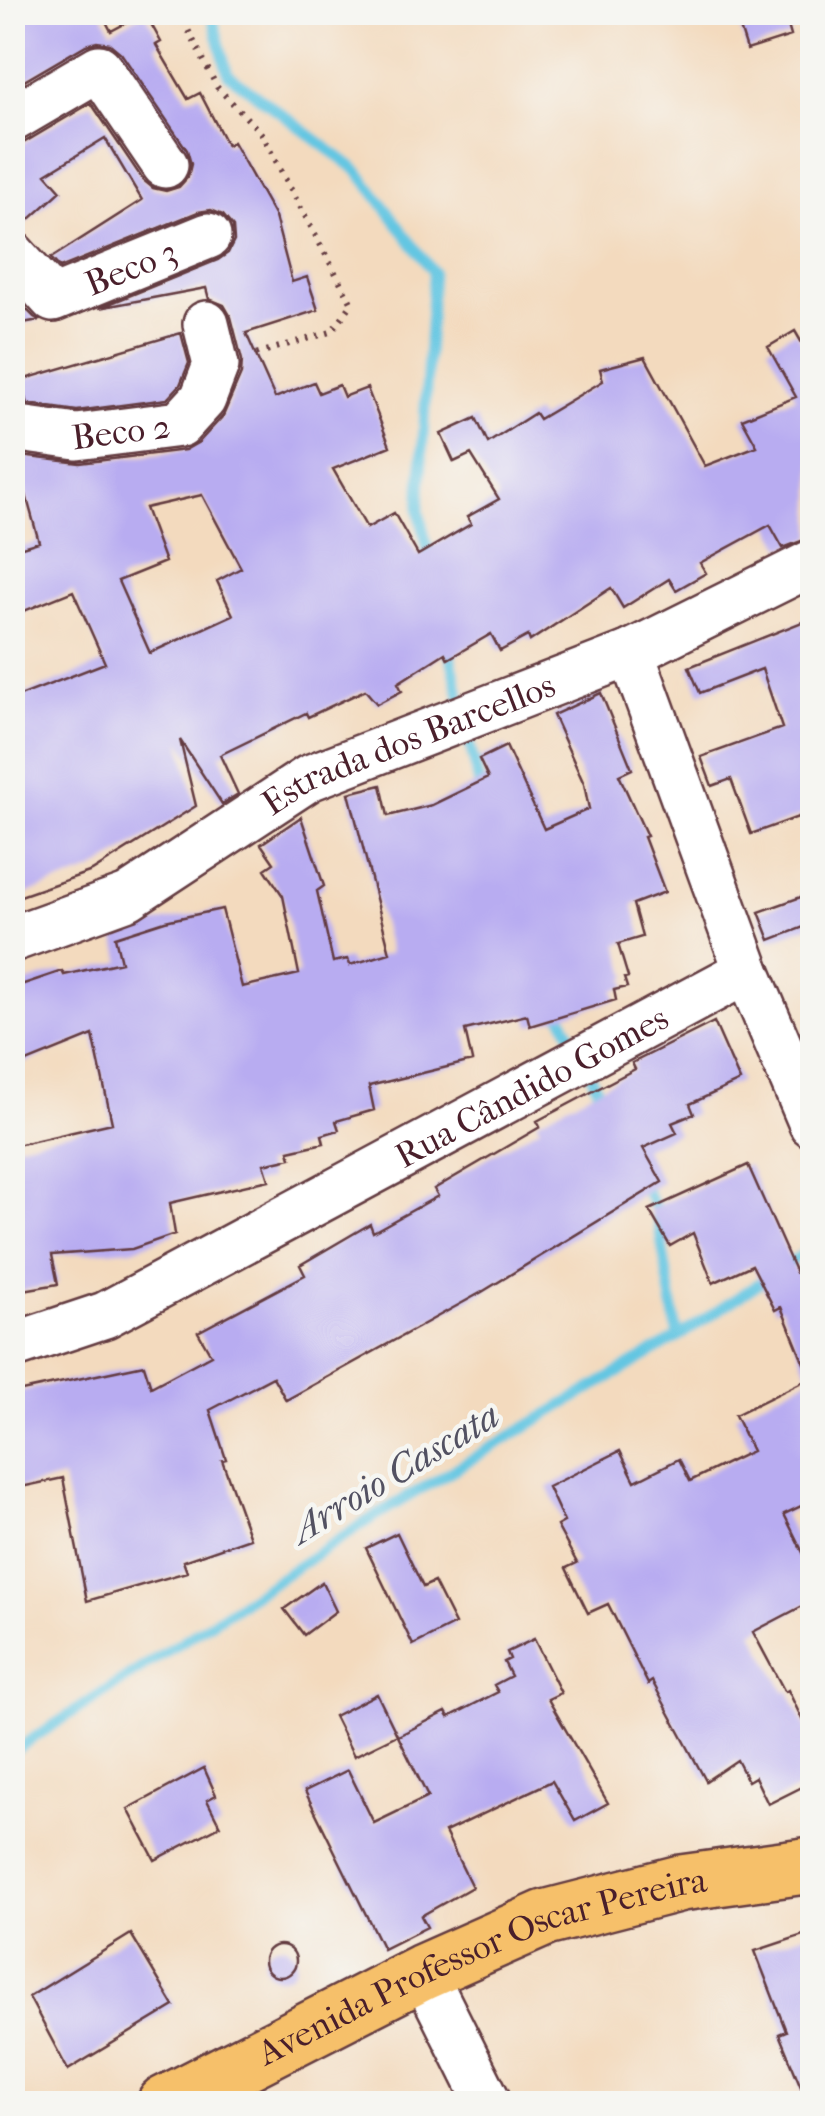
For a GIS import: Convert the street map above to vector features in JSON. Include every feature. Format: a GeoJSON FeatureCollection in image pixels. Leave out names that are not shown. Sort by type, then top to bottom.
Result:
{"type":"FeatureCollection","features":[{"type":"Feature","properties":{"kind":"main road","name":"Avenida Professor Oscar Pereira"},"geometry":{"type":"LineString","coordinates":[[166,2104],[424,1972],[545,1918],[681,1883],[812,1864]]}},
{"type":"Feature","properties":{"kind":"street"},"geometry":{"type":"LineString","coordinates":[[12,119],[99,68],[165,165]]}},
{"type":"Feature","properties":{"kind":"street","name":"Beco 3"},"geometry":{"type":"LineString","coordinates":[[12,254],[54,299],[208,236]]}},
{"type":"Feature","properties":{"kind":"street","name":"Beco 2"},"geometry":{"type":"LineString","coordinates":[[12,428],[77,437],[180,424],[203,398],[211,345]]}},
{"type":"Feature","properties":{"kind":"street","name":"Estrada dos Barcellos"},"geometry":{"type":"LineString","coordinates":[[12,939],[128,897],[308,778],[631,653],[812,563]]}},
{"type":"Feature","properties":{"kind":"street"},"geometry":{"type":"LineString","coordinates":[[631,653],[747,971],[812,1124]]}},
{"type":"Feature","properties":{"kind":"street","name":"Rua Cândido Gomes"},"geometry":{"type":"LineString","coordinates":[[12,1346],[106,1315],[747,971]]}},
{"type":"Feature","properties":{"kind":"street"},"geometry":{"type":"LineString","coordinates":[[424,1972],[489,2104]]}},
{"type":"Feature","properties":{"kind":"path"},"geometry":{"type":"LineString","coordinates":[[179,12],[217,87],[261,133],[352,304],[331,332],[211,345]]}},
{"type":"Feature","properties":{"kind":"building"},"geometry":{"type":"Polygon","coordinates":[[[12,12],[101,12],[111,31],[145,13],[161,42],[156,45],[188,99],[200,93],[227,145],[233,142],[275,217],[292,282],[307,277],[318,310],[246,333],[275,398],[314,382],[319,393],[339,385],[344,397],[367,388],[390,446],[333,469],[367,528],[394,513],[418,555],[471,524],[467,517],[499,499],[471,454],[454,462],[441,434],[476,418],[488,443],[535,413],[539,419],[603,381],[600,369],[645,357],[705,466],[757,446],[742,419],[796,397],[768,347],[795,331],[802,343],[812,338],[812,537],[783,548],[770,525],[700,563],[706,573],[676,590],[669,579],[623,608],[611,588],[530,641],[528,636],[500,651],[491,634],[448,659],[445,653],[398,683],[402,691],[377,704],[365,690],[308,717],[306,713],[220,755],[238,794],[222,804],[180,740],[196,806],[92,871],[12,899],[12,699],[105,663],[73,591],[12,616],[12,550],[39,542],[22,480],[12,475],[12,455],[80,463],[185,450],[199,442],[223,416],[241,374],[242,360],[231,317],[224,305],[209,299],[206,288],[99,308],[228,253],[234,241],[233,227],[223,215],[211,210],[198,212],[60,268],[51,258],[142,200],[105,138],[46,174],[61,191],[19,229],[12,228],[12,145],[25,142],[91,103],[143,180],[153,188],[166,191],[179,187],[188,177],[191,164],[187,150],[121,53],[110,44],[86,45],[12,88],[12,12]],[[202,495],[145,508],[165,562],[118,581],[150,653],[233,615],[217,581],[241,568],[202,495]]]}},
{"type":"Feature","properties":{"kind":"building"},"geometry":{"type":"Polygon","coordinates":[[[735,12],[784,12],[791,36],[747,50],[735,12]]]}},
{"type":"Feature","properties":{"kind":"building"},"geometry":{"type":"Polygon","coordinates":[[[12,295],[34,317],[39,320],[12,325],[12,295]]]}},
{"type":"Feature","properties":{"kind":"building"},"geometry":{"type":"Polygon","coordinates":[[[181,333],[189,363],[180,385],[167,399],[77,411],[28,404],[21,380],[181,333]]]}},
{"type":"Feature","properties":{"kind":"building"},"geometry":{"type":"Polygon","coordinates":[[[812,618],[812,812],[751,834],[731,779],[712,786],[701,757],[782,728],[762,669],[700,693],[689,667],[812,618]]]}},
{"type":"Feature","properties":{"kind":"building"},"geometry":{"type":"Polygon","coordinates":[[[601,693],[632,769],[619,775],[647,836],[644,837],[665,892],[633,904],[642,937],[618,944],[628,977],[624,978],[627,987],[614,990],[616,1000],[530,1026],[527,1015],[465,1030],[472,1061],[369,1086],[374,1110],[336,1121],[339,1130],[322,1135],[324,1143],[289,1151],[291,1158],[264,1164],[269,1180],[170,1203],[175,1234],[132,1249],[52,1255],[58,1284],[12,1292],[12,1146],[112,1123],[93,1035],[12,1068],[12,988],[62,971],[64,975],[121,962],[115,937],[222,909],[242,987],[299,974],[283,896],[265,869],[274,863],[261,844],[301,817],[324,886],[317,891],[333,962],[348,959],[350,965],[390,953],[349,793],[381,785],[388,816],[432,805],[488,778],[479,759],[506,746],[544,829],[589,809],[584,784],[553,715],[601,693]]]}},
{"type":"Feature","properties":{"kind":"building"},"geometry":{"type":"Polygon","coordinates":[[[812,893],[812,924],[770,940],[759,912],[812,893]]]}},
{"type":"Feature","properties":{"kind":"building"},"geometry":{"type":"Polygon","coordinates":[[[714,1022],[740,1081],[690,1104],[694,1114],[672,1123],[677,1133],[643,1148],[662,1182],[482,1292],[286,1400],[273,1377],[210,1410],[226,1459],[222,1460],[250,1538],[183,1561],[187,1572],[87,1601],[63,1478],[12,1489],[12,1393],[144,1365],[151,1387],[211,1355],[198,1332],[305,1275],[300,1265],[370,1224],[373,1232],[438,1196],[434,1189],[540,1127],[537,1121],[635,1069],[632,1063],[714,1022]]]}},
{"type":"Feature","properties":{"kind":"building"},"geometry":{"type":"Polygon","coordinates":[[[748,1165],[796,1273],[801,1271],[812,1295],[812,1501],[784,1514],[812,1571],[812,1601],[753,1632],[812,1740],[812,1782],[768,1804],[755,1777],[748,1781],[737,1760],[706,1781],[652,1681],[648,1684],[608,1604],[588,1613],[566,1568],[577,1563],[557,1526],[564,1522],[548,1487],[620,1451],[635,1481],[679,1459],[690,1481],[752,1451],[735,1415],[810,1378],[781,1307],[775,1310],[752,1265],[713,1283],[693,1233],[670,1246],[649,1210],[748,1165]]]}},
{"type":"Feature","properties":{"kind":"building"},"geometry":{"type":"Polygon","coordinates":[[[397,1533],[423,1587],[434,1582],[455,1624],[413,1645],[366,1548],[397,1533]]]}},
{"type":"Feature","properties":{"kind":"building"},"geometry":{"type":"Polygon","coordinates":[[[322,1582],[336,1611],[304,1635],[284,1609],[322,1582]]]}},
{"type":"Feature","properties":{"kind":"building"},"geometry":{"type":"Polygon","coordinates":[[[534,1639],[561,1693],[548,1699],[608,1803],[575,1821],[552,1781],[445,1832],[472,1887],[421,1916],[427,1927],[383,1949],[305,1791],[348,1770],[374,1823],[428,1797],[398,1736],[446,1712],[449,1717],[498,1692],[494,1685],[511,1676],[504,1662],[510,1659],[507,1652],[534,1639]]]}},
{"type":"Feature","properties":{"kind":"building"},"geometry":{"type":"Polygon","coordinates":[[[377,1694],[397,1735],[354,1756],[334,1716],[377,1694]]]}},
{"type":"Feature","properties":{"kind":"building"},"geometry":{"type":"Polygon","coordinates":[[[204,1768],[216,1795],[207,1800],[220,1826],[155,1860],[128,1809],[204,1768]]]}},
{"type":"Feature","properties":{"kind":"building"},"geometry":{"type":"Polygon","coordinates":[[[812,1932],[812,2104],[808,2104],[779,2034],[786,2031],[755,1951],[812,1932]]]}},
{"type":"Feature","properties":{"kind":"building"},"geometry":{"type":"Polygon","coordinates":[[[131,1934],[174,2006],[68,2070],[29,1997],[131,1934]]]}},
{"type":"Feature","properties":{"kind":"building"},"geometry":{"type":"Polygon","coordinates":[[[280,1945],[291,1950],[296,1961],[291,1972],[280,1977],[269,1972],[264,1961],[269,1950],[280,1945]]]}},
{"type":"Feature","properties":{"kind":"waterway"},"geometry":{"type":"LineString","coordinates":[[211,12],[228,74],[358,171],[433,272],[419,510],[431,564]]}},
{"type":"Feature","properties":{"kind":"waterway"},"geometry":{"type":"LineString","coordinates":[[448,645],[463,710]]}},
{"type":"Feature","properties":{"kind":"waterway"},"geometry":{"type":"LineString","coordinates":[[466,728],[481,793]]}},
{"type":"Feature","properties":{"kind":"waterway"},"geometry":{"type":"LineString","coordinates":[[555,1002],[578,1049]]}},
{"type":"Feature","properties":{"kind":"waterway"},"geometry":{"type":"LineString","coordinates":[[586,1065],[604,1103]]}},
{"type":"Feature","properties":{"kind":"waterway"},"geometry":{"type":"LineString","coordinates":[[640,1178],[656,1210],[678,1337]]}},
{"type":"Feature","properties":{"kind":"waterway","name":"Arroio Cascata"},"geometry":{"type":"LineString","coordinates":[[12,1752],[372,1518],[678,1337],[812,1248]]}}]}
